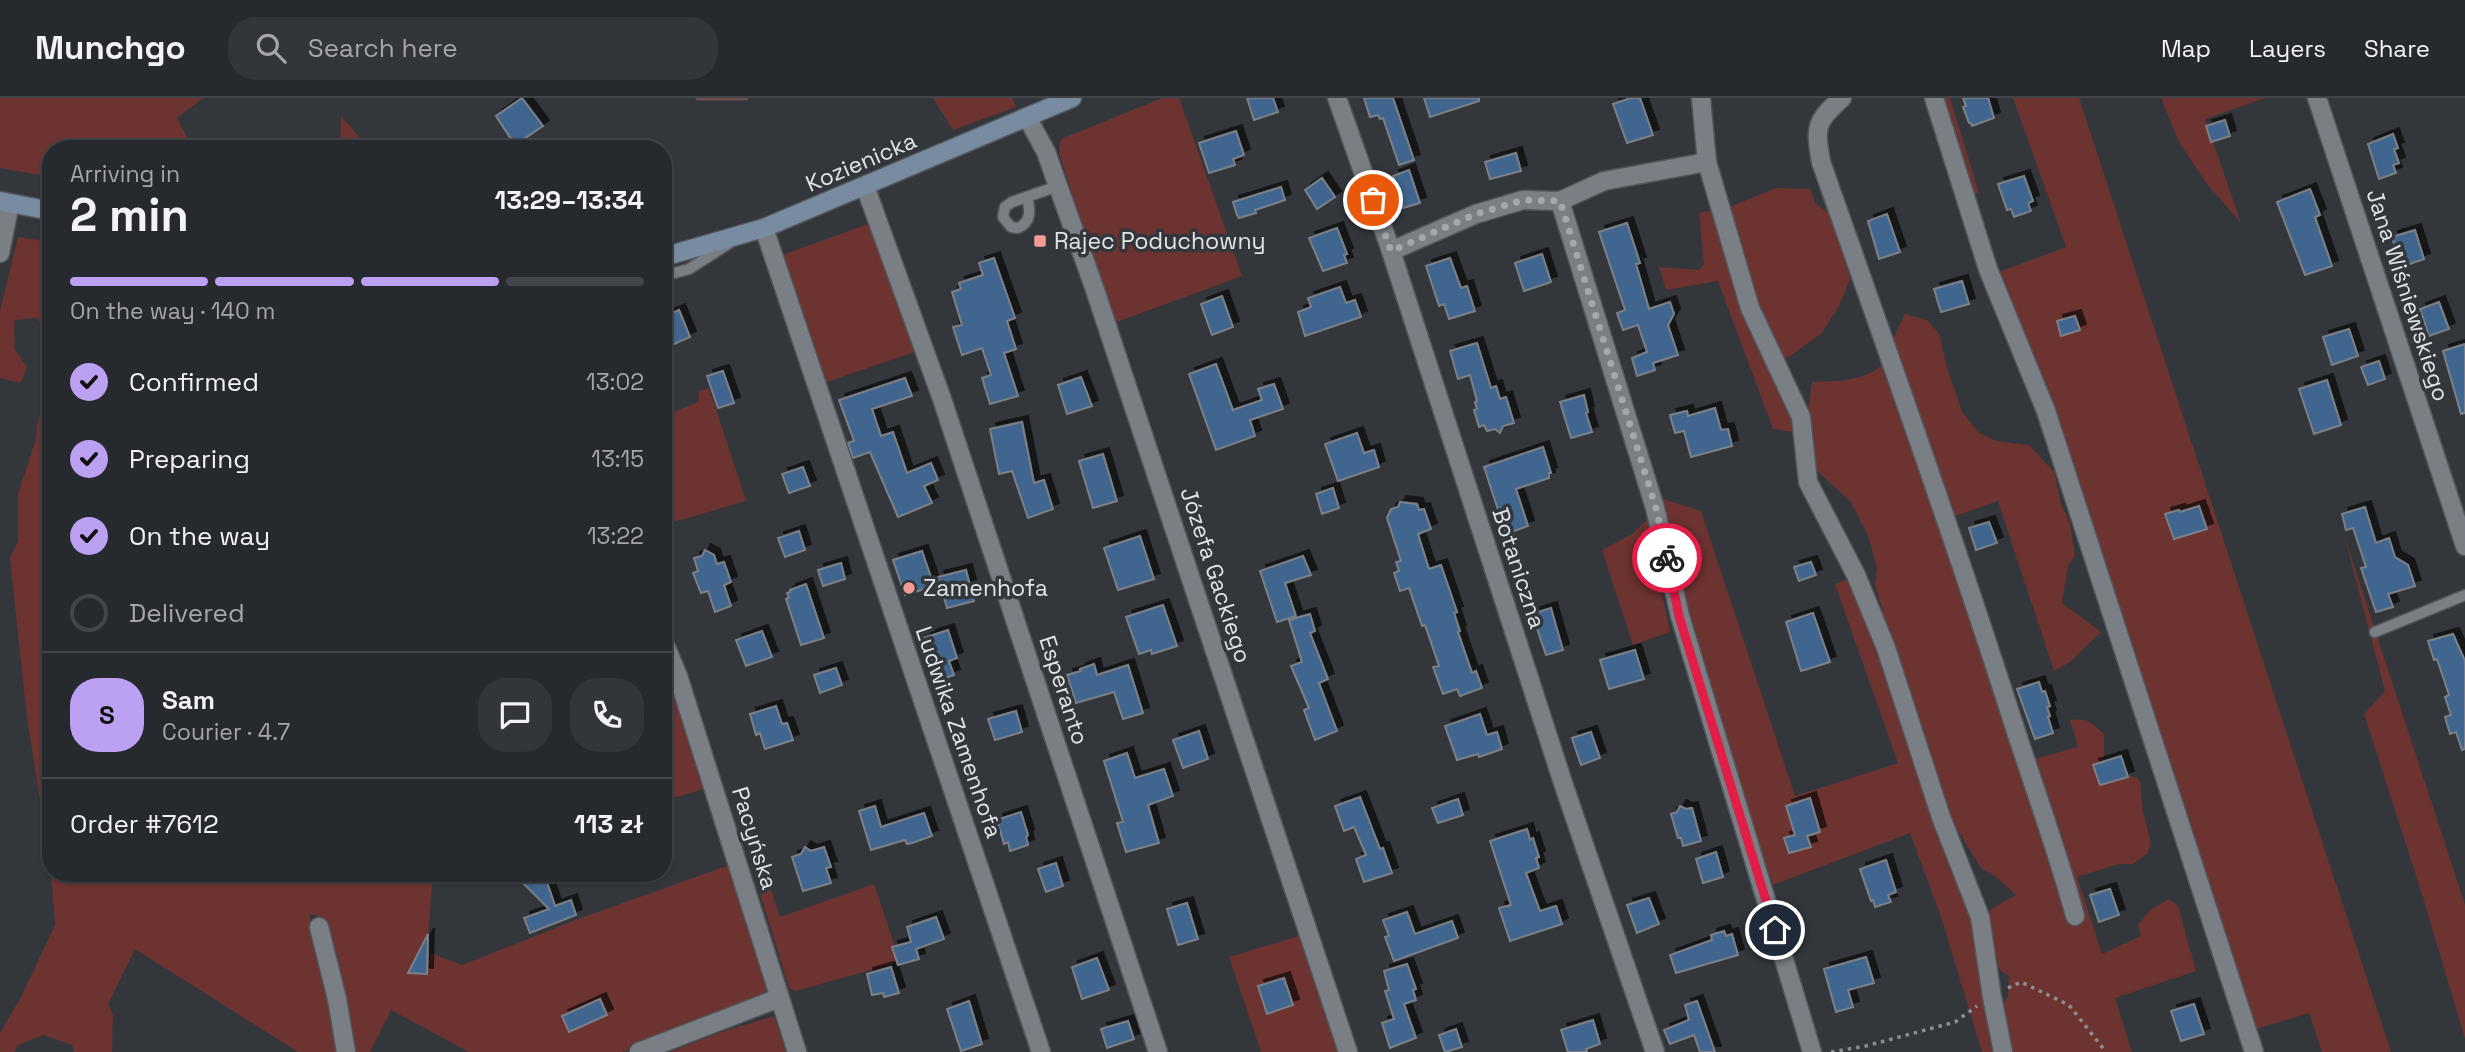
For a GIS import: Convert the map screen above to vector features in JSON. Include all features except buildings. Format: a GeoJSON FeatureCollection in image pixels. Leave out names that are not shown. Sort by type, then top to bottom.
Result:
{"type":"FeatureCollection","features":[{"type":"Feature","properties":{"kind":"main road","name":"Kozienicka"},"geometry":{"type":"LineString","coordinates":[[672,255],[764,228],[1072,98]]}},
{"type":"Feature","properties":{"kind":"main road"},"geometry":{"type":"LineString","coordinates":[[5,202],[42,209]]}},
{"type":"Feature","properties":{"kind":"street","name":"Botaniczna"},"geometry":{"type":"LineString","coordinates":[[1337,98],[1391,251],[1560,773],[1655,1052]]}},
{"type":"Feature","properties":{"kind":"street"},"geometry":{"type":"LineString","coordinates":[[1701,98],[1707,162],[1750,308],[1801,417],[1808,482],[1856,575],[1886,648],[1941,817],[1980,917],[2003,1052]]}},
{"type":"Feature","properties":{"kind":"street"},"geometry":{"type":"LineString","coordinates":[[1842,98],[1824,114],[1816,134],[1821,162],[1963,566],[2028,770],[2056,847],[2075,916]]}},
{"type":"Feature","properties":{"kind":"street"},"geometry":{"type":"LineString","coordinates":[[1934,98],[1988,269],[2046,411],[2254,1052]]}},
{"type":"Feature","properties":{"kind":"street","name":"Jana Wiśniewskiego"},"geometry":{"type":"LineString","coordinates":[[2317,98],[2465,546]]}},
{"type":"Feature","properties":{"kind":"street","name":"Józefa Gackiego"},"geometry":{"type":"LineString","coordinates":[[1027,117],[1046,152],[1148,447],[1348,1052]]}},
{"type":"Feature","properties":{"kind":"street"},"geometry":{"type":"LineString","coordinates":[[1391,251],[1476,214],[1523,200],[1560,201],[1604,180],[1707,162]]}},
{"type":"Feature","properties":{"kind":"street","name":"Esperanto"},"geometry":{"type":"LineString","coordinates":[[865,187],[943,399],[1158,1052]]}},
{"type":"Feature","properties":{"kind":"street"},"geometry":{"type":"LineString","coordinates":[[1560,201],[1656,508],[1679,616],[1812,1052]]}},
{"type":"Feature","properties":{"kind":"street"},"geometry":{"type":"LineString","coordinates":[[0,253],[5,202]]}},
{"type":"Feature","properties":{"kind":"street","name":"Ludwika Zamenhofa"},"geometry":{"type":"LineString","coordinates":[[764,228],[1041,1052]]}},
{"type":"Feature","properties":{"kind":"street","name":"Pacyńska"},"geometry":{"type":"LineString","coordinates":[[672,662],[797,1052]]}},
{"type":"Feature","properties":{"kind":"street"},"geometry":{"type":"LineString","coordinates":[[319,927],[337,999],[346,1052]]}},
{"type":"Feature","properties":{"kind":"street"},"geometry":{"type":"LineString","coordinates":[[639,1052],[779,998]]}},
{"type":"Feature","properties":{"kind":"lane"},"geometry":{"type":"LineString","coordinates":[[1027,197],[1058,186]]}},
{"type":"Feature","properties":{"kind":"lane"},"geometry":{"type":"LineString","coordinates":[[672,274],[689,269],[738,237]]}},
{"type":"Feature","properties":{"kind":"lane"},"geometry":{"type":"LineString","coordinates":[[2375,632],[2465,595]]}},
{"type":"Feature","properties":{"kind":"shaded area"},"geometry":{"type":"Polygon","coordinates":[[[0,98],[203,98],[177,118],[188,140],[42,140],[42,175],[0,168],[0,98]]]}},
{"type":"Feature","properties":{"kind":"shaded area"},"geometry":{"type":"Polygon","coordinates":[[[933,98],[1012,98],[1016,107],[953,130],[933,98]]]}},
{"type":"Feature","properties":{"kind":"shaded area"},"geometry":{"type":"Polygon","coordinates":[[[1162,98],[1179,98],[1242,276],[1114,323],[1059,153],[1061,139],[1162,98]]]}},
{"type":"Feature","properties":{"kind":"shaded area"},"geometry":{"type":"Polygon","coordinates":[[[1940,98],[1950,98],[1979,193],[1971,195],[1940,98]]]}},
{"type":"Feature","properties":{"kind":"shaded area"},"geometry":{"type":"Polygon","coordinates":[[[2013,98],[2079,98],[2391,1052],[2322,1052],[2309,1013],[2253,1030],[1996,273],[2066,247],[2013,98]]]}},
{"type":"Feature","properties":{"kind":"shaded area"},"geometry":{"type":"Polygon","coordinates":[[[2161,98],[2265,98],[2205,119],[2241,223],[2207,184],[2179,142],[2161,98]]]}},
{"type":"Feature","properties":{"kind":"shaded area"},"geometry":{"type":"Polygon","coordinates":[[[341,116],[362,140],[340,140],[341,116]]]}},
{"type":"Feature","properties":{"kind":"shaded area"},"geometry":{"type":"Polygon","coordinates":[[[1776,188],[1810,189],[1815,203],[1832,216],[1840,234],[1850,280],[1839,306],[1822,333],[1771,366],[1790,407],[1793,432],[1773,429],[1718,281],[1666,290],[1659,267],[1699,270],[1704,264],[1699,213],[1732,206],[1776,188]]]}},
{"type":"Feature","properties":{"kind":"shaded area"},"geometry":{"type":"Polygon","coordinates":[[[871,223],[914,352],[824,383],[782,255],[871,223]]]}},
{"type":"Feature","properties":{"kind":"shaded area"},"geometry":{"type":"Polygon","coordinates":[[[18,237],[42,241],[42,325],[37,318],[14,320],[15,350],[27,367],[21,383],[0,378],[0,311],[18,237]]]}},
{"type":"Feature","properties":{"kind":"shaded area"},"geometry":{"type":"Polygon","coordinates":[[[1905,314],[1927,320],[1939,334],[1962,412],[1979,433],[1996,441],[2029,445],[2055,473],[2060,501],[2070,524],[2075,555],[2068,566],[2062,603],[2101,632],[2070,662],[2054,671],[1998,501],[1941,521],[2034,759],[2078,747],[2070,720],[2084,720],[2104,734],[2104,762],[2140,780],[2143,812],[2151,842],[2148,853],[2133,864],[2119,864],[2077,877],[2102,954],[2141,936],[2138,925],[2150,910],[2169,899],[2178,906],[2196,971],[2115,998],[2132,1052],[2010,1052],[2000,1012],[2008,995],[2009,976],[2002,972],[1991,954],[1987,916],[1991,909],[2016,895],[1995,876],[1981,868],[1952,821],[1939,817],[1973,921],[1998,1052],[1982,1052],[1941,917],[1910,833],[1773,885],[1695,648],[1660,498],[1701,511],[1795,796],[1898,763],[1835,584],[1851,581],[1889,687],[1904,716],[1900,668],[1875,585],[1877,569],[1869,538],[1851,502],[1817,471],[1809,446],[1808,411],[1812,382],[1858,378],[1877,369],[1895,353],[1893,339],[1905,314]]]}},
{"type":"Feature","properties":{"kind":"shaded area"},"geometry":{"type":"Polygon","coordinates":[[[709,388],[746,501],[672,522],[672,413],[698,402],[699,391],[709,388]]]}},
{"type":"Feature","properties":{"kind":"shaded area"},"geometry":{"type":"Polygon","coordinates":[[[42,406],[42,812],[27,718],[10,558],[18,541],[18,494],[36,439],[42,406]]]}},
{"type":"Feature","properties":{"kind":"shaded area"},"geometry":{"type":"Polygon","coordinates":[[[1646,521],[1652,521],[1659,579],[1670,632],[1633,645],[1602,550],[1632,534],[1646,521]]]}},
{"type":"Feature","properties":{"kind":"shaded area"},"geometry":{"type":"Polygon","coordinates":[[[2344,535],[2465,905],[2465,1039],[2364,714],[2385,691],[2344,535]]]}},
{"type":"Feature","properties":{"kind":"shaded area"},"geometry":{"type":"Polygon","coordinates":[[[672,687],[707,788],[672,798],[672,687]]]}},
{"type":"Feature","properties":{"kind":"shaded area"},"geometry":{"type":"Polygon","coordinates":[[[759,853],[780,917],[874,884],[900,962],[795,991],[789,988],[749,857],[759,853]]]}},
{"type":"Feature","properties":{"kind":"shaded area"},"geometry":{"type":"Polygon","coordinates":[[[732,864],[736,889],[770,989],[747,1004],[622,1052],[469,1052],[391,1010],[370,1052],[351,1052],[337,953],[317,915],[309,914],[327,980],[340,1052],[298,1052],[135,949],[108,1004],[113,1015],[112,1052],[74,1052],[72,1045],[43,1035],[18,1045],[14,1052],[0,1052],[0,1033],[20,999],[55,925],[52,882],[432,882],[427,952],[462,965],[578,919],[732,864]]]}},
{"type":"Feature","properties":{"kind":"shaded area"},"geometry":{"type":"Polygon","coordinates":[[[1302,935],[1340,1052],[1261,1052],[1229,957],[1302,935]]]}},
{"type":"Feature","properties":{"kind":"shaded area"},"geometry":{"type":"Polygon","coordinates":[[[774,1016],[786,1052],[670,1052],[727,1030],[774,1016]]]}},
{"type":"Feature","properties":{"kind":"waterway"},"geometry":{"type":"LineString","coordinates":[[698,98],[746,98]]}},
{"type":"Feature","properties":{"kind":"way so far"},"geometry":{"type":"LineString","coordinates":[[1373,200],[1391,251],[1476,214],[1523,200],[1560,201],[1656,508],[1667,558]]}},
{"type":"Feature","properties":{"kind":"place","name":"Rajec Poduchowny"},"geometry":{"type":"Point","coordinates":[1040,241]}},
{"type":"Feature","properties":{"kind":"place","name":"Zamenhofa"},"geometry":{"type":"Point","coordinates":[909,588]}},
{"type":"Feature","properties":{"kind":"route"},"geometry":{"type":"LineString","coordinates":[[1667,558],[1679,616],[1775,930]]}}]}
